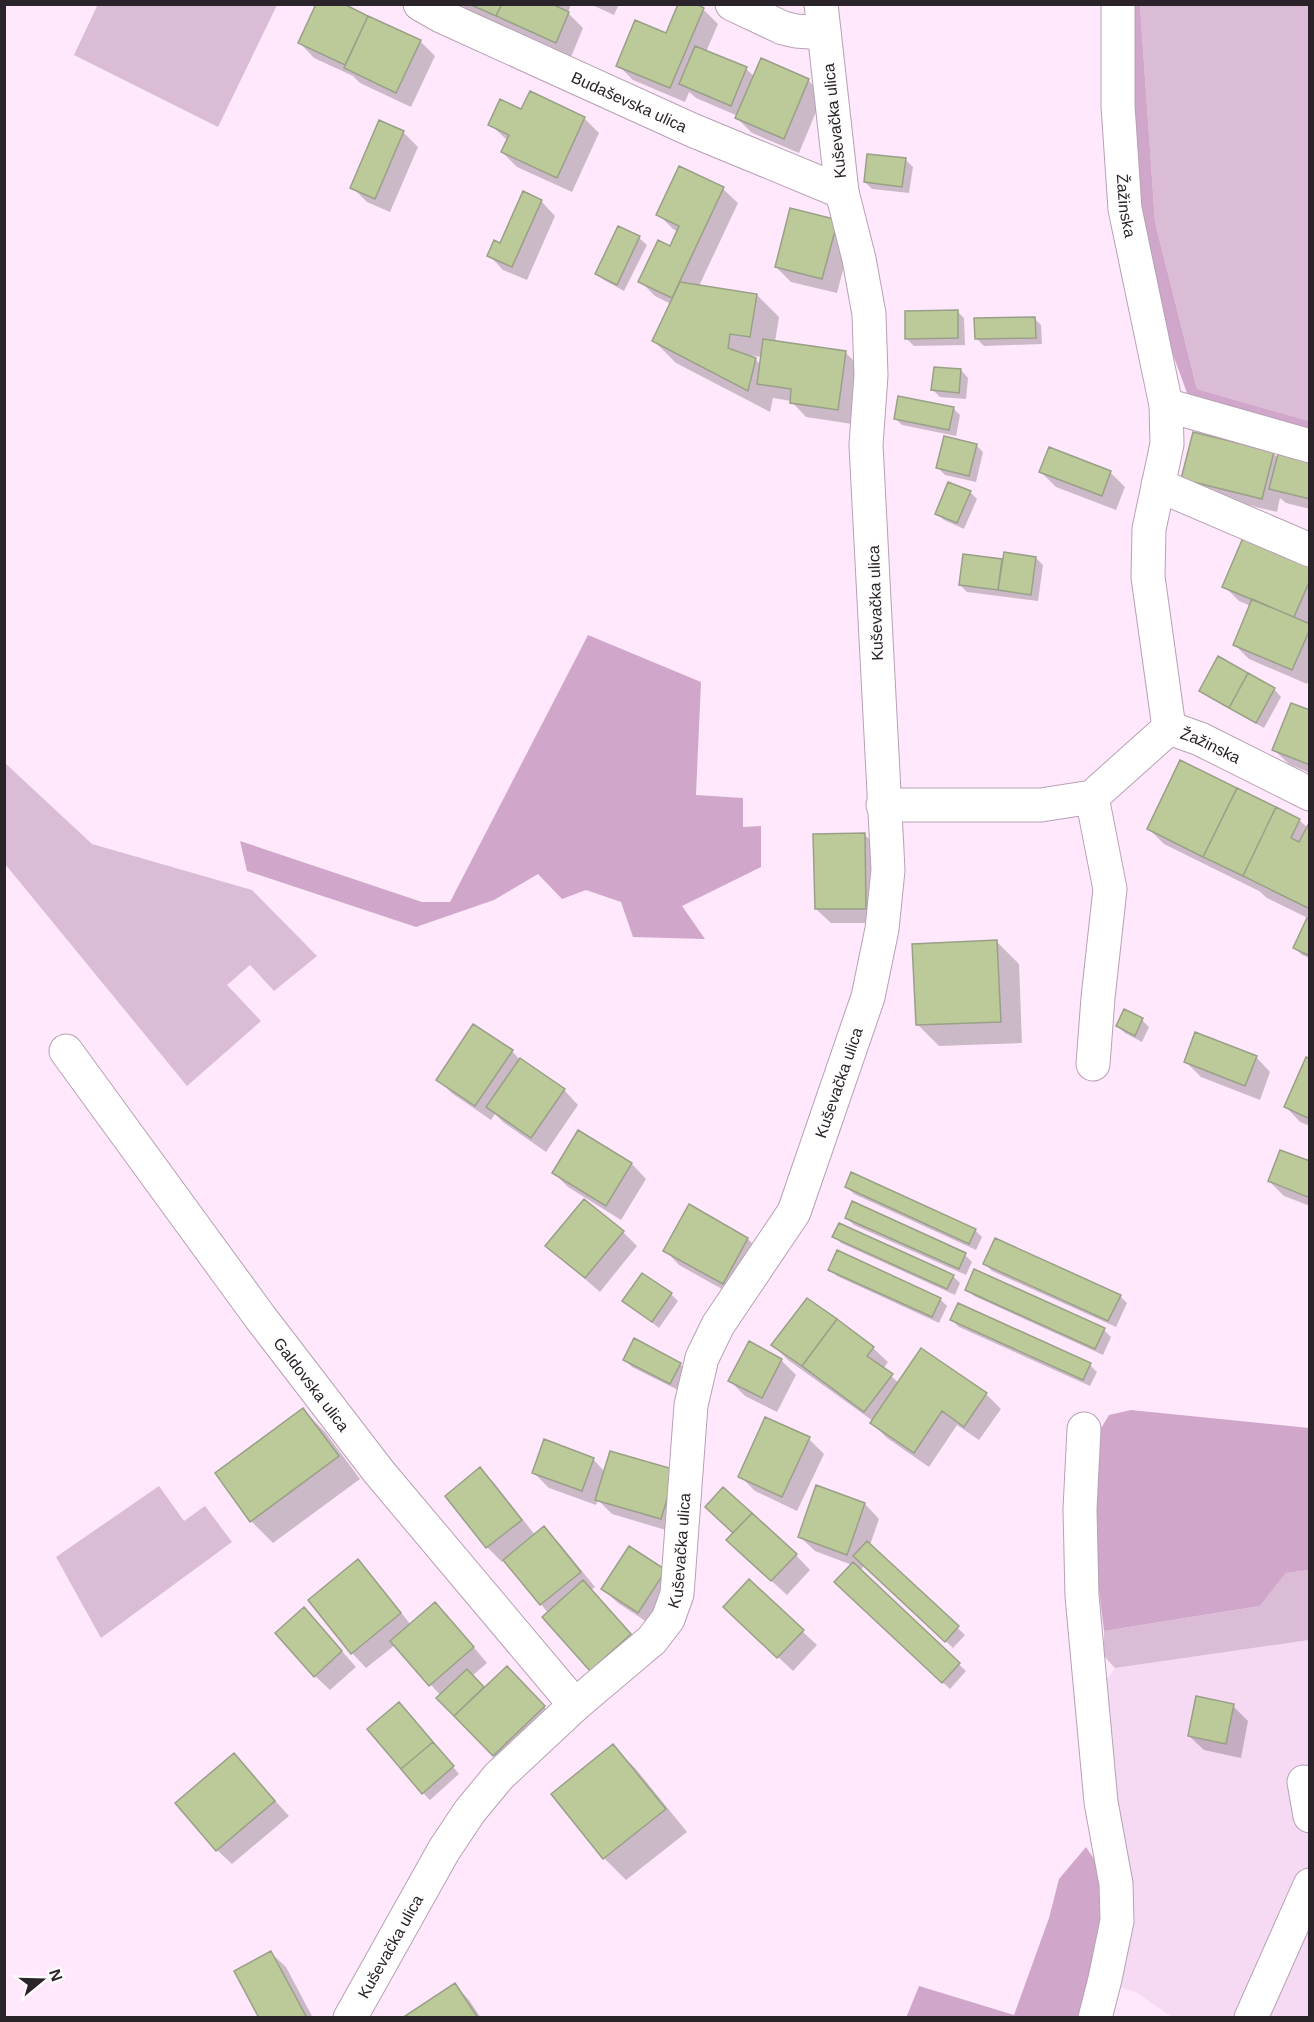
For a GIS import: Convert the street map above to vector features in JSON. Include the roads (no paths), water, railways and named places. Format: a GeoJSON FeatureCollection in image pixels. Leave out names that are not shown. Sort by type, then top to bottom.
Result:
{"type":"FeatureCollection","features":[{"type":"Feature","properties":{"kind":"street","name":"Budaševska ulica"},"geometry":{"type":"LineString","coordinates":[[420,4],[441,16],[682,125],[842,192]]}},
{"type":"Feature","properties":{"kind":"street"},"geometry":{"type":"LineString","coordinates":[[732,4],[796,32],[822,19]]}},
{"type":"Feature","properties":{"kind":"street","name":"Žažinska"},"geometry":{"type":"LineString","coordinates":[[1118,4],[1118,106],[1125,209],[1166,405],[1167,444],[1149,529],[1148,577],[1169,728],[1200,739],[1310,794]]}},
{"type":"Feature","properties":{"kind":"street","name":"Kuševačka ulica"},"geometry":{"type":"LineString","coordinates":[[350,2018],[444,1850],[470,1811],[499,1776],[575,1705],[652,1640],[668,1619],[677,1594],[691,1405],[702,1358],[718,1325],[794,1212],[868,998],[882,929],[888,870],[866,445],[871,375],[869,314],[859,259],[842,192],[822,19]]}},
{"type":"Feature","properties":{"kind":"street"},"geometry":{"type":"LineString","coordinates":[[1166,405],[1310,446]]}},
{"type":"Feature","properties":{"kind":"street"},"geometry":{"type":"LineString","coordinates":[[1158,485],[1310,550]]}},
{"type":"Feature","properties":{"kind":"street"},"geometry":{"type":"LineString","coordinates":[[883,806],[1041,805],[1092,797],[1169,728]]}},
{"type":"Feature","properties":{"kind":"street"},"geometry":{"type":"LineString","coordinates":[[1092,797],[1110,889],[1093,1064]]}},
{"type":"Feature","properties":{"kind":"street","name":"Galdovska ulica"},"geometry":{"type":"LineString","coordinates":[[66,1051],[260,1317],[379,1472],[575,1705]]}},
{"type":"Feature","properties":{"kind":"street"},"geometry":{"type":"LineString","coordinates":[[1084,1429],[1080,1509],[1082,1596],[1101,1802],[1116,1884],[1117,1921],[1095,2018]]}},
{"type":"Feature","properties":{"kind":"street"},"geometry":{"type":"LineString","coordinates":[[1304,1782],[1310,1816]]}},
{"type":"Feature","properties":{"kind":"street"},"geometry":{"type":"LineString","coordinates":[[1251,2018],[1310,1886]]}}]}
